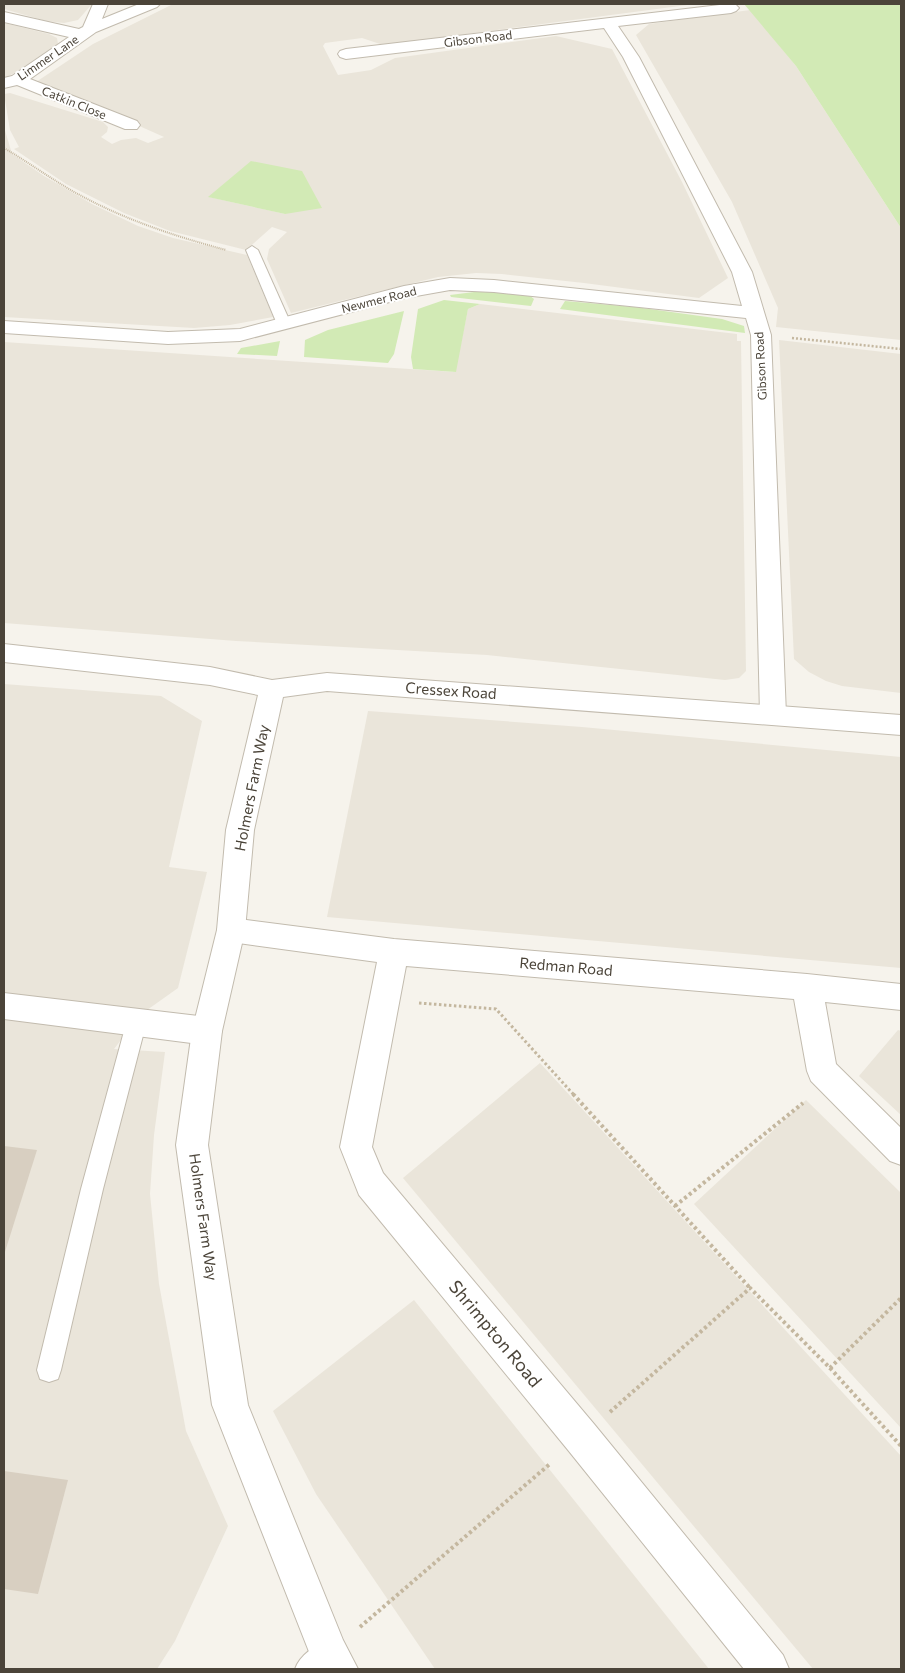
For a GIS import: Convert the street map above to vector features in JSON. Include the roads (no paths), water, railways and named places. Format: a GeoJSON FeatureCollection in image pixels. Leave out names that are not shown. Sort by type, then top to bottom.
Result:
{"type":"FeatureCollection","features":[{"type":"Feature","properties":{"kind":"street"},"geometry":{"type":"LineString","coordinates":[[4,17],[87,32],[100,4]]}},
{"type":"Feature","properties":{"kind":"street","name":"Limmer Lane"},"geometry":{"type":"LineString","coordinates":[[11,82],[87,32],[152,4]]}},
{"type":"Feature","properties":{"kind":"street","name":"Gibson Road"},"geometry":{"type":"LineString","coordinates":[[346,54],[731,8]]}},
{"type":"Feature","properties":{"kind":"street","name":"Gibson Road"},"geometry":{"type":"LineString","coordinates":[[609,24],[631,57],[742,272],[761,335],[773,715]]}},
{"type":"Feature","properties":{"kind":"street","name":"Catkin Close"},"geometry":{"type":"LineString","coordinates":[[11,82],[131,125]]}},
{"type":"Feature","properties":{"kind":"street","name":"Newmer Road"},"geometry":{"type":"LineString","coordinates":[[4,327],[168,338],[240,335],[404,292],[450,284],[494,286],[755,314]]}},
{"type":"Feature","properties":{"kind":"street","name":"Cressex Road"},"geometry":{"type":"LineString","coordinates":[[4,653],[210,676],[272,689],[327,682],[901,724]]}},
{"type":"Feature","properties":{"kind":"street","name":"Holmers Farm Way"},"geometry":{"type":"LineString","coordinates":[[272,689],[240,830],[230,930],[207,1031],[192,1145],[230,1405],[325,1664]]}},
{"type":"Feature","properties":{"kind":"street","name":"Redman Road"},"geometry":{"type":"LineString","coordinates":[[230,930],[394,952],[807,987],[901,997]]}},
{"type":"Feature","properties":{"kind":"street","name":"Shrimpton Road"},"geometry":{"type":"LineString","coordinates":[[394,952],[356,1147],[371,1184],[581,1437],[769,1669]]}},
{"type":"Feature","properties":{"kind":"street"},"geometry":{"type":"LineString","coordinates":[[807,987],[822,1071],[901,1150]]}},
{"type":"Feature","properties":{"kind":"street"},"geometry":{"type":"LineString","coordinates":[[4,1006],[136,1024],[207,1031]]}},
{"type":"Feature","properties":{"kind":"lane"},"geometry":{"type":"LineString","coordinates":[[254,254],[284,324]]}},
{"type":"Feature","properties":{"kind":"lane"},"geometry":{"type":"LineString","coordinates":[[49,1370],[92,1189],[136,1024]]}}]}
